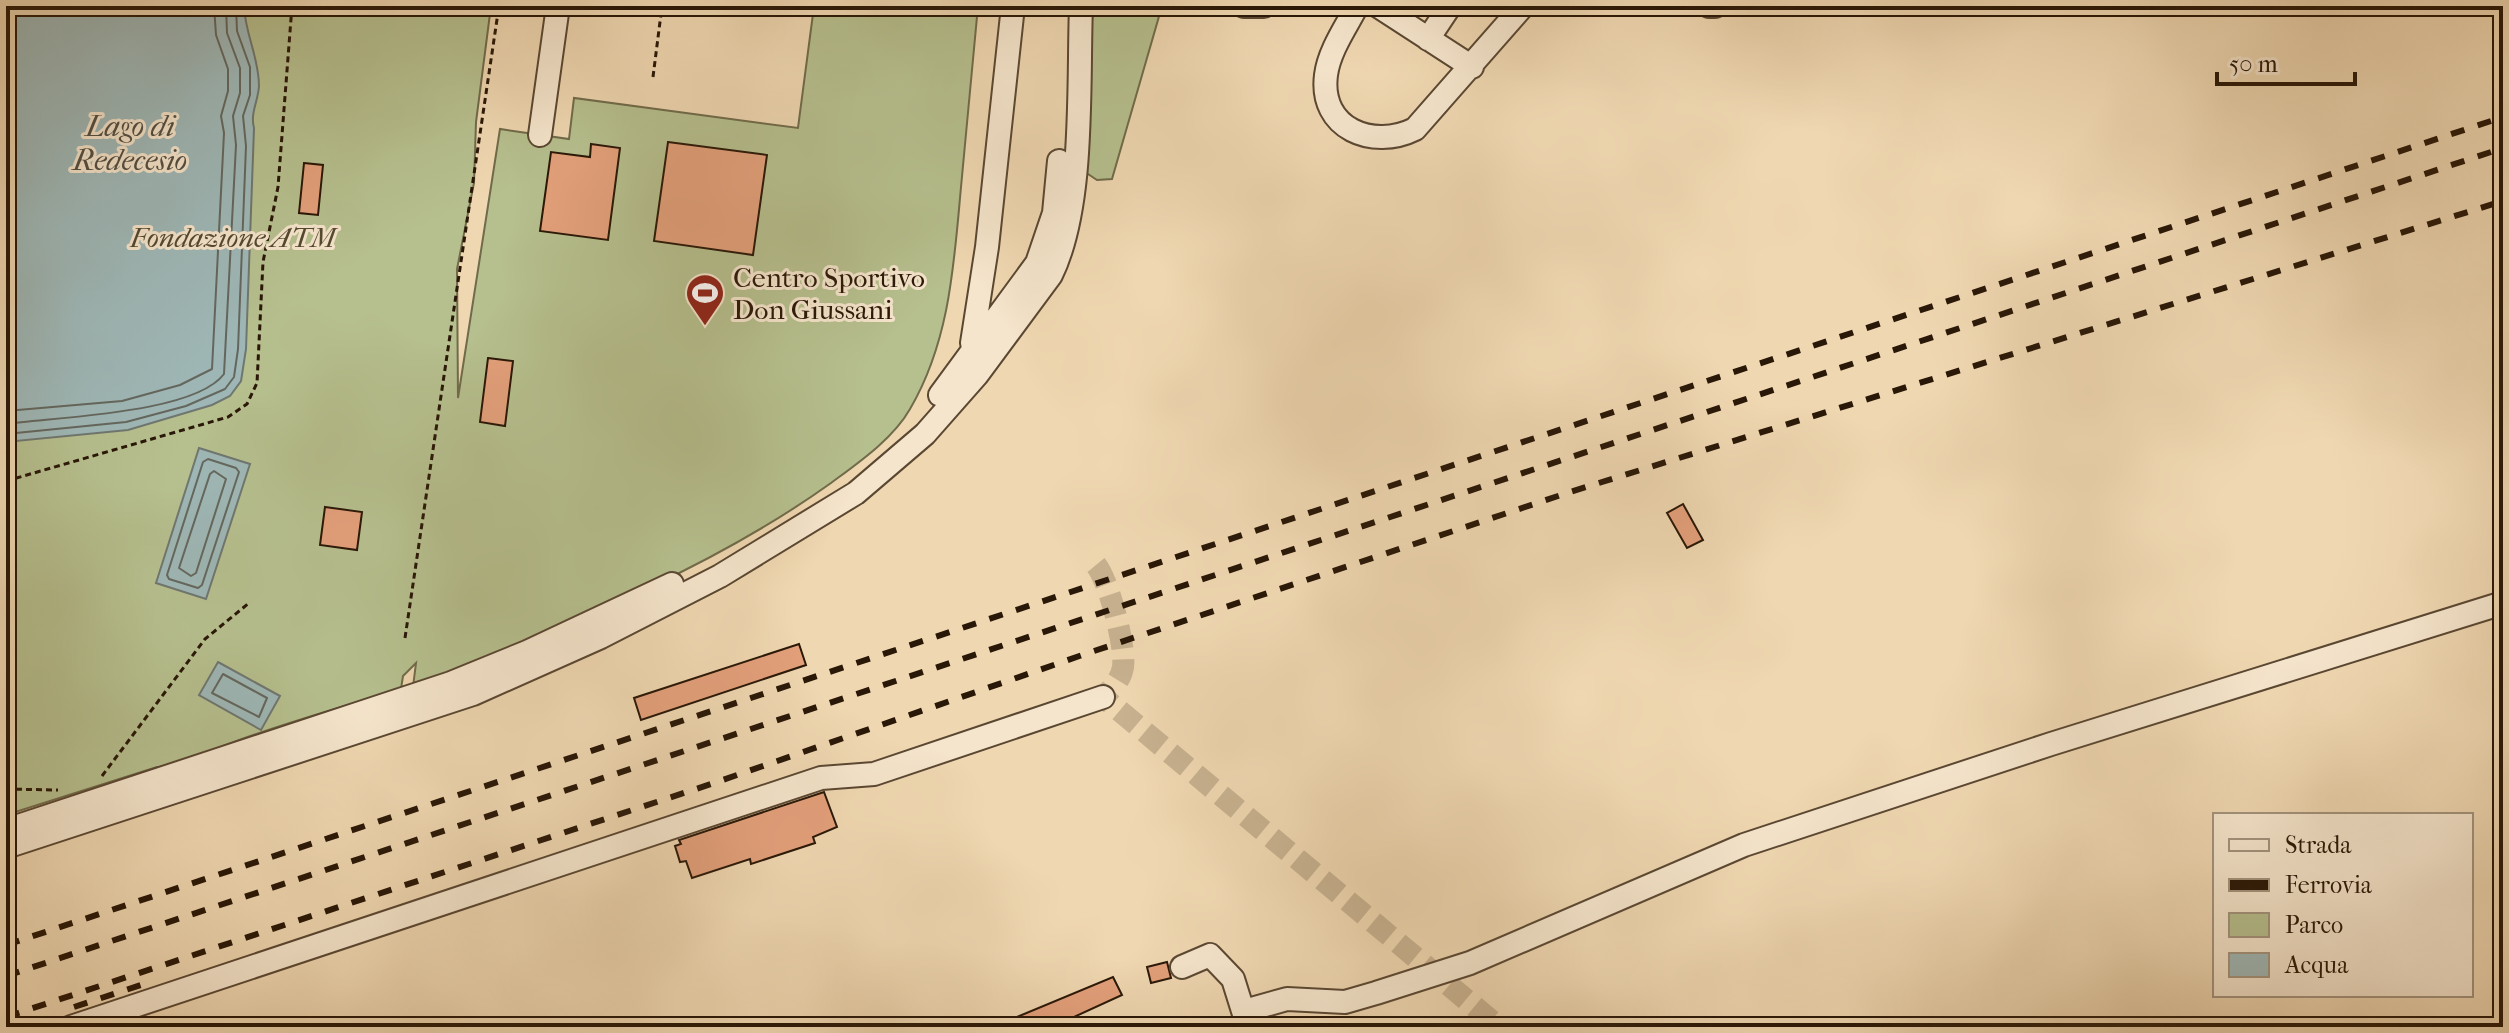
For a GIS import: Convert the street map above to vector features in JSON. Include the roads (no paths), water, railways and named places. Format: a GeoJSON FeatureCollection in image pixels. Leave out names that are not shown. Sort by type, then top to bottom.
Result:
{"type":"FeatureCollection","features":[{"type":"Feature","properties":{"kind":"street"},"geometry":{"type":"LineString","coordinates":[[540,135],[558,6]]}},
{"type":"Feature","properties":{"kind":"street"},"geometry":{"type":"LineString","coordinates":[[969,356],[987,247],[1013,6]]}},
{"type":"Feature","properties":{"kind":"street"},"geometry":{"type":"LineString","coordinates":[[6,830],[423,693],[527,652],[614,613],[759,539],[835,491],[916,422],[957,375],[1037,263],[1050,227],[1058,180],[1069,6]]}},
{"type":"Feature","properties":{"kind":"street"},"geometry":{"type":"LineString","coordinates":[[6,847],[414,716],[525,673],[720,576],[856,493],[925,434],[977,375],[1051,275],[1060,257],[1072,211],[1081,6]]}},
{"type":"Feature","properties":{"kind":"street"},"geometry":{"type":"LineString","coordinates":[[1244,6],[1264,6]]}},
{"type":"Feature","properties":{"kind":"street"},"geometry":{"type":"LineString","coordinates":[[1357,6],[1332,56],[1326,74],[1326,93],[1333,111],[1345,125],[1361,135],[1380,139],[1398,137],[1415,129],[1523,6]]}},
{"type":"Feature","properties":{"kind":"street"},"geometry":{"type":"LineString","coordinates":[[1378,6],[1472,67]]}},
{"type":"Feature","properties":{"kind":"street"},"geometry":{"type":"LineString","coordinates":[[1428,39],[1450,6]]}},
{"type":"Feature","properties":{"kind":"street"},"geometry":{"type":"LineString","coordinates":[[1182,967],[1210,955],[1233,979],[1246,1019],[1296,998],[1345,1002],[1470,963],[1744,845],[2051,744],[2503,603]]}},
{"type":"Feature","properties":{"kind":"street"},"geometry":{"type":"LineString","coordinates":[[71,1027],[821,778],[874,774],[1103,697]]}},
{"type":"Feature","properties":{"kind":"water","name":"Lago di Redecesio"},"geometry":{"type":"Polygon","coordinates":[[[6,6],[244,6],[259,86],[253,117],[246,349],[241,381],[230,396],[212,405],[128,430],[6,442],[6,6]]]}},
{"type":"Feature","properties":{"kind":"water"},"geometry":{"type":"Polygon","coordinates":[[[199,448],[250,464],[206,599],[156,583],[199,448]]]}},
{"type":"Feature","properties":{"kind":"water"},"geometry":{"type":"Polygon","coordinates":[[[218,662],[280,696],[261,730],[199,695],[218,662]]]}},
{"type":"Feature","properties":{"kind":"tunnel"},"geometry":{"type":"LineString","coordinates":[[1096,565],[1111,599],[1123,658],[1120,676],[1103,697],[1499,1027]]}},
{"type":"Feature","properties":{"kind":"railway"},"geometry":{"type":"LineString","coordinates":[[6,945],[2503,117]]}},
{"type":"Feature","properties":{"kind":"railway"},"geometry":{"type":"LineString","coordinates":[[6,976],[2503,148]]}},
{"type":"Feature","properties":{"kind":"railway"},"geometry":{"type":"LineString","coordinates":[[6,1017],[714,783],[1091,652],[1570,492],[2503,201]]}},
{"type":"Feature","properties":{"kind":"railway"},"geometry":{"type":"LineString","coordinates":[[74,1007],[150,982]]}},
{"type":"Feature","properties":{"kind":"place","name":"Centro Sportivo Don Giussani"},"geometry":{"type":"Point","coordinates":[705,327]}},
{"type":"Feature","properties":{"kind":"park label","name":"Fondazione ATM"},"geometry":{"type":"Point","coordinates":[233,237]}}]}
